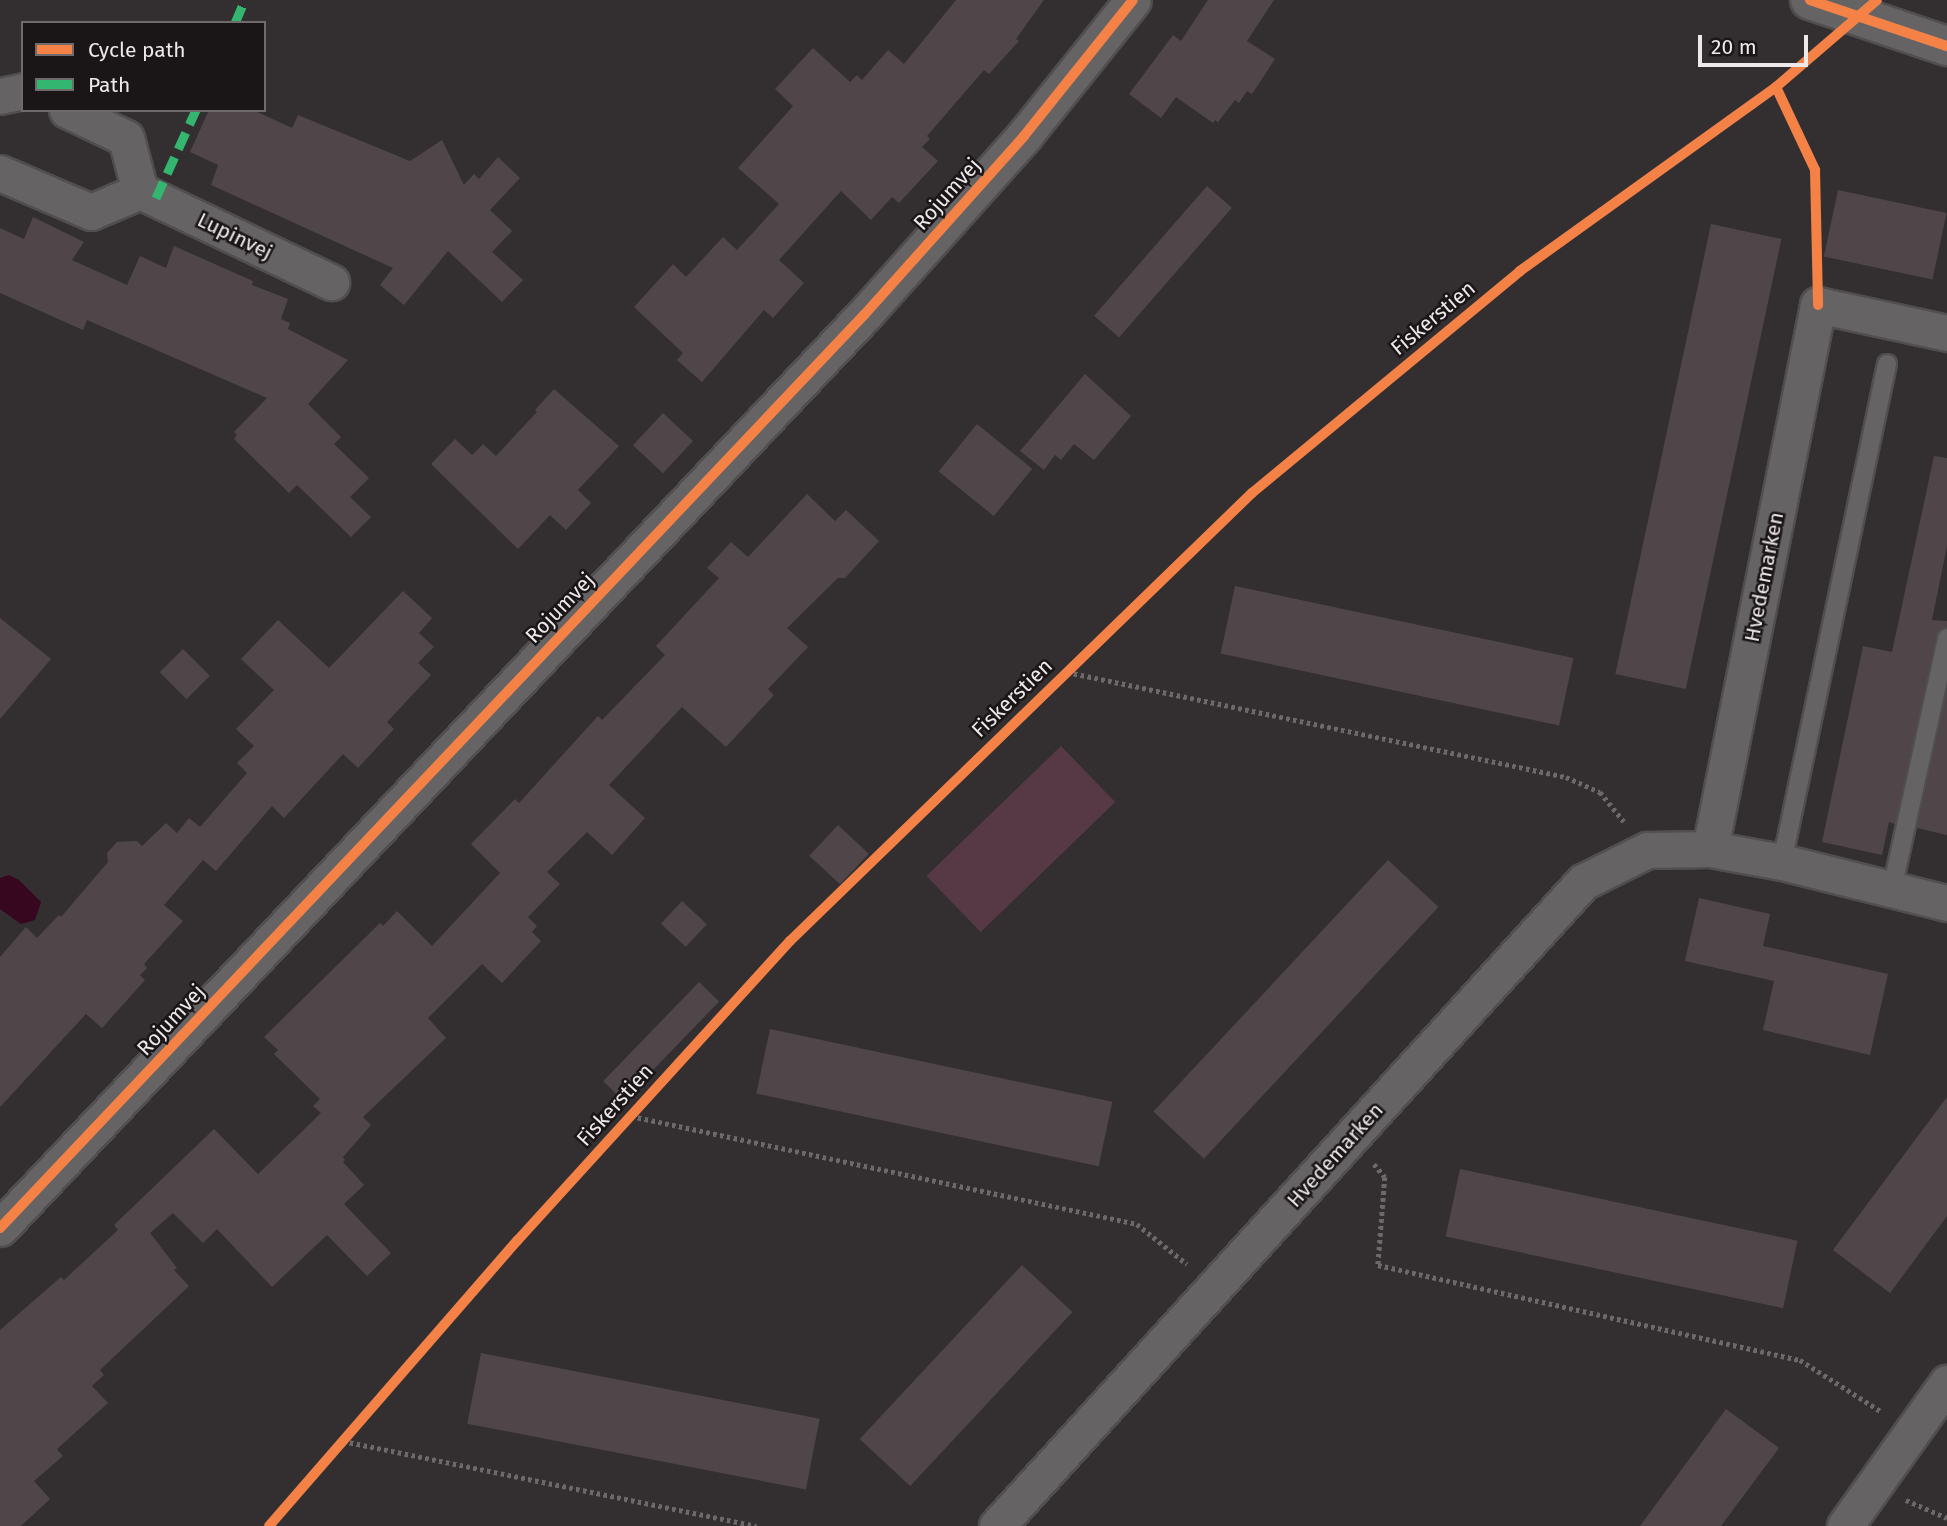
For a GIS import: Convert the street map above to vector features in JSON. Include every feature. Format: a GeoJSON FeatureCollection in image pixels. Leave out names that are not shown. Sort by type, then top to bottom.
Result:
{"type":"FeatureCollection","features":[{"type":"Feature","properties":{"kind":"street","name":"Rojumvej"},"geometry":{"type":"LineString","coordinates":[[0,1228],[865,314],[1024,136],[1133,0]]}},
{"type":"Feature","properties":{"kind":"street"},"geometry":{"type":"LineString","coordinates":[[1810,0],[1947,46]]}},
{"type":"Feature","properties":{"kind":"street"},"geometry":{"type":"LineString","coordinates":[[0,96],[21,91]]}},
{"type":"Feature","properties":{"kind":"street"},"geometry":{"type":"LineString","coordinates":[[0,173],[91,212],[140,191],[126,138],[71,112]]}},
{"type":"Feature","properties":{"kind":"street","name":"Lupinvej"},"geometry":{"type":"LineString","coordinates":[[140,191],[331,282]]}},
{"type":"Feature","properties":{"kind":"street","name":"Hvedemarken"},"geometry":{"type":"LineString","coordinates":[[1710,849],[1818,305],[1947,333]]}},
{"type":"Feature","properties":{"kind":"street","name":"Hvedemarken"},"geometry":{"type":"LineString","coordinates":[[997,1526],[1583,882],[1647,850],[1710,849],[1782,862],[1947,903]]}},
{"type":"Feature","properties":{"kind":"street"},"geometry":{"type":"LineString","coordinates":[[1845,1526],[1947,1383]]}},
{"type":"Feature","properties":{"kind":"lane"},"geometry":{"type":"LineString","coordinates":[[1782,862],[1887,364]]}},
{"type":"Feature","properties":{"kind":"lane"},"geometry":{"type":"LineString","coordinates":[[1892,889],[1947,638]]}},
{"type":"Feature","properties":{"kind":"path"},"geometry":{"type":"LineString","coordinates":[[1067,673],[1566,777],[1600,792],[1647,850]]}},
{"type":"Feature","properties":{"kind":"path"},"geometry":{"type":"LineString","coordinates":[[631,1116],[1137,1224],[1215,1287]]}},
{"type":"Feature","properties":{"kind":"path"},"geometry":{"type":"LineString","coordinates":[[1352,1136],[1385,1177],[1378,1265],[1800,1360],[1912,1432]]}},
{"type":"Feature","properties":{"kind":"path"},"geometry":{"type":"LineString","coordinates":[[335,1450],[353,1430]]}},
{"type":"Feature","properties":{"kind":"path"},"geometry":{"type":"LineString","coordinates":[[344,1441],[756,1526]]}},
{"type":"Feature","properties":{"kind":"shaded area"},"geometry":{"type":"Polygon","coordinates":[[[1061,746],[1115,802],[981,932],[926,876],[1061,746]]]}},
{"type":"Feature","properties":{"kind":"shaded area"},"geometry":{"type":"Polygon","coordinates":[[[9,875],[19,880],[41,902],[35,920],[21,924],[0,909],[0,878],[9,875]]]}},
{"type":"Feature","properties":{"kind":"building"},"geometry":{"type":"Polygon","coordinates":[[[956,0],[1044,0],[1016,39],[1019,41],[989,74],[984,70],[927,136],[930,139],[922,147],[938,161],[899,203],[892,197],[871,220],[841,191],[779,260],[804,283],[773,318],[764,310],[702,382],[677,360],[683,353],[634,307],[673,264],[686,277],[723,237],[737,250],[779,204],[738,168],[793,106],[775,89],[813,48],[850,82],[857,75],[862,80],[888,50],[904,64],[956,0]]]}},
{"type":"Feature","properties":{"kind":"building"},"geometry":{"type":"Polygon","coordinates":[[[1208,0],[1274,0],[1247,41],[1275,59],[1252,94],[1247,91],[1239,103],[1235,100],[1218,122],[1215,120],[1213,123],[1176,97],[1161,118],[1129,94],[1173,35],[1181,41],[1208,0]]]}},
{"type":"Feature","properties":{"kind":"building"},"geometry":{"type":"Polygon","coordinates":[[[208,112],[257,112],[292,128],[298,115],[410,161],[442,140],[464,185],[474,174],[479,179],[498,157],[520,178],[490,210],[512,231],[492,252],[523,280],[502,302],[448,251],[404,305],[380,285],[393,268],[211,185],[218,165],[190,152],[208,112]]]}},
{"type":"Feature","properties":{"kind":"building"},"geometry":{"type":"Polygon","coordinates":[[[1207,186],[1232,208],[1119,337],[1094,316],[1207,186]]]}},
{"type":"Feature","properties":{"kind":"building"},"geometry":{"type":"Polygon","coordinates":[[[1838,190],[1947,213],[1932,280],[1824,257],[1838,190]]]}},
{"type":"Feature","properties":{"kind":"building"},"geometry":{"type":"Polygon","coordinates":[[[33,217],[84,242],[72,260],[127,285],[140,256],[166,268],[174,246],[253,281],[252,285],[288,299],[281,319],[290,323],[288,329],[348,360],[308,404],[341,437],[334,444],[369,478],[350,497],[371,517],[351,537],[297,485],[289,493],[234,439],[237,435],[234,432],[267,398],[87,320],[83,330],[0,293],[0,228],[24,239],[33,217]]]}},
{"type":"Feature","properties":{"kind":"building"},"geometry":{"type":"Polygon","coordinates":[[[1711,224],[1781,239],[1686,689],[1615,674],[1711,224]]]}},
{"type":"Feature","properties":{"kind":"building"},"geometry":{"type":"Polygon","coordinates":[[[1085,374],[1131,416],[1094,460],[1074,444],[1061,460],[1055,455],[1044,470],[1020,451],[1085,374]]]}},
{"type":"Feature","properties":{"kind":"building"},"geometry":{"type":"Polygon","coordinates":[[[554,389],[619,446],[578,490],[591,503],[566,530],[550,515],[518,549],[431,464],[455,439],[472,455],[483,444],[496,456],[537,412],[535,410],[554,389]]]}},
{"type":"Feature","properties":{"kind":"building"},"geometry":{"type":"Polygon","coordinates":[[[663,413],[693,441],[663,473],[633,445],[663,413]]]}},
{"type":"Feature","properties":{"kind":"building"},"geometry":{"type":"Polygon","coordinates":[[[977,424],[1032,469],[994,516],[939,471],[977,424]]]}},
{"type":"Feature","properties":{"kind":"building"},"geometry":{"type":"Polygon","coordinates":[[[1934,456],[1947,458],[1947,546],[1932,620],[1947,621],[1947,627],[1939,630],[1936,636],[1895,824],[1889,822],[1882,855],[1822,842],[1863,646],[1892,652],[1934,456]]]}},
{"type":"Feature","properties":{"kind":"building"},"geometry":{"type":"Polygon","coordinates":[[[807,494],[835,521],[846,510],[879,541],[845,578],[838,578],[787,628],[808,647],[768,689],[774,695],[726,747],[682,707],[609,785],[645,818],[612,855],[587,832],[547,872],[560,884],[528,917],[537,926],[532,932],[541,941],[502,983],[482,964],[428,1018],[446,1038],[363,1117],[371,1125],[343,1157],[343,1162],[364,1185],[344,1204],[391,1253],[367,1276],[327,1235],[272,1287],[217,1229],[203,1243],[173,1213],[150,1233],[177,1268],[174,1270],[189,1286],[100,1370],[104,1375],[92,1386],[108,1403],[57,1449],[63,1456],[34,1481],[50,1499],[21,1526],[0,1526],[0,1330],[61,1277],[64,1280],[118,1230],[114,1225],[214,1129],[258,1174],[321,1113],[313,1106],[320,1099],[274,1054],[278,1050],[264,1037],[380,923],[383,926],[397,911],[432,946],[500,873],[471,844],[515,799],[519,803],[598,716],[602,720],[665,655],[656,646],[719,578],[707,568],[731,542],[748,557],[807,494]]]}},
{"type":"Feature","properties":{"kind":"building"},"geometry":{"type":"Polygon","coordinates":[[[1235,586],[1573,658],[1559,725],[1221,653],[1235,586]]]}},
{"type":"Feature","properties":{"kind":"building"},"geometry":{"type":"Polygon","coordinates":[[[403,591],[432,618],[419,633],[434,647],[418,663],[431,675],[387,722],[394,729],[358,768],[343,754],[284,818],[272,806],[216,871],[203,860],[164,905],[183,921],[144,964],[147,968],[140,975],[145,980],[102,1028],[86,1014],[0,1107],[0,957],[26,927],[37,938],[59,915],[61,917],[108,862],[107,853],[117,842],[137,841],[142,846],[166,823],[177,833],[189,818],[200,827],[247,773],[237,763],[254,746],[236,729],[274,690],[241,659],[278,620],[329,668],[403,591]]]}},
{"type":"Feature","properties":{"kind":"building"},"geometry":{"type":"Polygon","coordinates":[[[0,618],[51,659],[0,719],[0,618]]]}},
{"type":"Feature","properties":{"kind":"building"},"geometry":{"type":"Polygon","coordinates":[[[183,649],[210,676],[187,699],[160,672],[183,649]]]}},
{"type":"Feature","properties":{"kind":"building"},"geometry":{"type":"Polygon","coordinates":[[[1947,691],[1947,835],[1917,828],[1947,691]]]}},
{"type":"Feature","properties":{"kind":"building"},"geometry":{"type":"Polygon","coordinates":[[[838,825],[869,854],[840,884],[809,856],[838,825]]]}},
{"type":"Feature","properties":{"kind":"building"},"geometry":{"type":"Polygon","coordinates":[[[1388,860],[1438,907],[1204,1159],[1153,1112],[1388,860]]]}},
{"type":"Feature","properties":{"kind":"building"},"geometry":{"type":"Polygon","coordinates":[[[1699,898],[1770,914],[1763,946],[1888,974],[1870,1055],[1763,1030],[1774,981],[1685,961],[1699,898]]]}},
{"type":"Feature","properties":{"kind":"building"},"geometry":{"type":"Polygon","coordinates":[[[682,901],[707,924],[686,947],[661,924],[682,901]]]}},
{"type":"Feature","properties":{"kind":"building"},"geometry":{"type":"Polygon","coordinates":[[[699,982],[719,1001],[623,1101],[603,1081],[699,982]]]}},
{"type":"Feature","properties":{"kind":"building"},"geometry":{"type":"Polygon","coordinates":[[[770,1029],[1112,1102],[1099,1166],[756,1094],[770,1029]]]}},
{"type":"Feature","properties":{"kind":"building"},"geometry":{"type":"Polygon","coordinates":[[[1947,1097],[1947,1216],[1890,1293],[1833,1250],[1947,1097]]]}},
{"type":"Feature","properties":{"kind":"building"},"geometry":{"type":"Polygon","coordinates":[[[1460,1169],[1797,1241],[1783,1308],[1446,1236],[1460,1169]]]}},
{"type":"Feature","properties":{"kind":"building"},"geometry":{"type":"Polygon","coordinates":[[[1022,1265],[1072,1312],[910,1486],[860,1439],[1022,1265]]]}},
{"type":"Feature","properties":{"kind":"building"},"geometry":{"type":"Polygon","coordinates":[[[481,1353],[820,1419],[806,1490],[467,1424],[481,1353]]]}},
{"type":"Feature","properties":{"kind":"building"},"geometry":{"type":"Polygon","coordinates":[[[1726,1409],[1779,1448],[1721,1526],[1640,1526],[1726,1409]]]}},
{"type":"Feature","properties":{"kind":"marked path"},"geometry":{"type":"LineString","coordinates":[[236,21],[245,0]]}},
{"type":"Feature","properties":{"kind":"marked path"},"geometry":{"type":"LineString","coordinates":[[156,198],[195,112]]}},
{"type":"Feature","properties":{"kind":"cycle path"},"geometry":{"type":"LineString","coordinates":[[0,1228],[865,314],[1024,136],[1133,0]]}},
{"type":"Feature","properties":{"kind":"cycle path"},"geometry":{"type":"LineString","coordinates":[[1810,0],[1947,46]]}},
{"type":"Feature","properties":{"kind":"cycle path","name":"Fiskerstien"},"geometry":{"type":"LineString","coordinates":[[269,1526],[517,1241],[790,941],[1252,493],[1520,271],[1776,87],[1877,0]]}},
{"type":"Feature","properties":{"kind":"cycle path"},"geometry":{"type":"LineString","coordinates":[[1776,87],[1815,170],[1818,305]]}}]}
